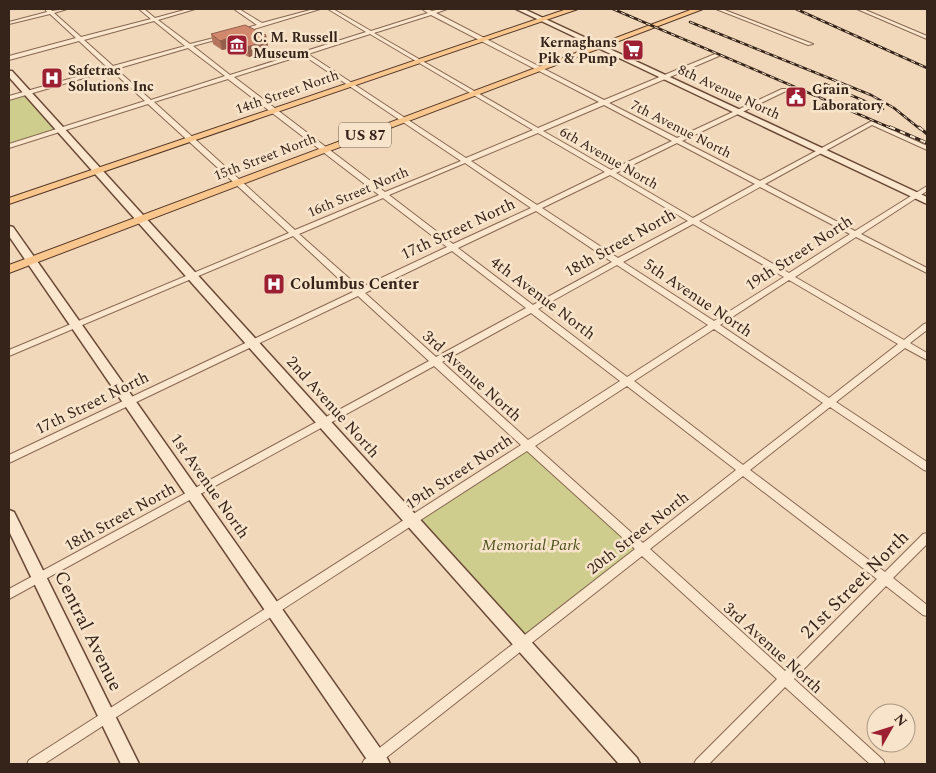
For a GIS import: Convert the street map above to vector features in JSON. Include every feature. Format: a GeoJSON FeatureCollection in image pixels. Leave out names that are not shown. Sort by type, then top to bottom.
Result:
{"type":"FeatureCollection","features":[{"type":"Feature","properties":{"kind":"main road","name":"8th Avenue North"},"geometry":{"type":"LineString","coordinates":[[519,9],[927,201]]}},
{"type":"Feature","properties":{"kind":"main road","name":"14th Street North"},"geometry":{"type":"LineString","coordinates":[[9,202],[574,9]]}},
{"type":"Feature","properties":{"kind":"main road","name":"15th Street North"},"geometry":{"type":"LineString","coordinates":[[9,269],[699,9]]}},
{"type":"Feature","properties":{"kind":"main road","name":"2nd Avenue North"},"geometry":{"type":"LineString","coordinates":[[9,73],[631,764]]}},
{"type":"Feature","properties":{"kind":"main road","name":"1st Avenue North"},"geometry":{"type":"LineString","coordinates":[[9,229],[274,610],[375,762]]}},
{"type":"Feature","properties":{"kind":"main road","name":"Central Avenue"},"geometry":{"type":"LineString","coordinates":[[9,516],[130,764]]}},
{"type":"Feature","properties":{"kind":"street"},"geometry":{"type":"LineString","coordinates":[[9,23],[49,10],[64,9]]}},
{"type":"Feature","properties":{"kind":"street","name":"4th Avenue North"},"geometry":{"type":"LineString","coordinates":[[141,9],[927,611]]}},
{"type":"Feature","properties":{"kind":"street"},"geometry":{"type":"LineString","coordinates":[[9,58],[193,9]]}},
{"type":"Feature","properties":{"kind":"street"},"geometry":{"type":"LineString","coordinates":[[236,9],[261,25]]}},
{"type":"Feature","properties":{"kind":"street"},"geometry":{"type":"LineString","coordinates":[[9,98],[318,9]]}},
{"type":"Feature","properties":{"kind":"street","name":"6th Avenue North"},"geometry":{"type":"LineString","coordinates":[[330,9],[927,357]]}},
{"type":"Feature","properties":{"kind":"street","name":"7th Avenue North"},"geometry":{"type":"LineString","coordinates":[[424,9],[927,271]]}},
{"type":"Feature","properties":{"kind":"street"},"geometry":{"type":"LineString","coordinates":[[9,146],[445,9]]}},
{"type":"Feature","properties":{"kind":"street"},"geometry":{"type":"LineString","coordinates":[[718,9],[810,44]]}},
{"type":"Feature","properties":{"kind":"street"},"geometry":{"type":"LineString","coordinates":[[859,9],[927,38]]}},
{"type":"Feature","properties":{"kind":"street","name":"3rd Avenue North"},"geometry":{"type":"LineString","coordinates":[[49,10],[434,362],[879,764]]}},
{"type":"Feature","properties":{"kind":"street","name":"5th Avenue North"},"geometry":{"type":"LineString","coordinates":[[303,53],[927,467]]}},
{"type":"Feature","properties":{"kind":"street","name":"16th Street North"},"geometry":{"type":"LineString","coordinates":[[9,353],[717,55]]}},
{"type":"Feature","properties":{"kind":"street","name":"17th Street North"},"geometry":{"type":"LineString","coordinates":[[9,460],[128,401],[784,90]]}},
{"type":"Feature","properties":{"kind":"street"},"geometry":{"type":"LineString","coordinates":[[872,124],[927,148]]}},
{"type":"Feature","properties":{"kind":"street","name":"18th Street North"},"geometry":{"type":"LineString","coordinates":[[9,594],[618,262],[819,150],[872,124]]}},
{"type":"Feature","properties":{"kind":"street","name":"19th Street North"},"geometry":{"type":"LineString","coordinates":[[33,764],[108,718],[927,188]]}},
{"type":"Feature","properties":{"kind":"street","name":"20th Street North"},"geometry":{"type":"LineString","coordinates":[[375,762],[522,642],[927,326]]}},
{"type":"Feature","properties":{"kind":"street","name":"21st Street North"},"geometry":{"type":"LineString","coordinates":[[700,764],[927,537]]}},
{"type":"Feature","properties":{"kind":"green space"},"geometry":{"type":"Polygon","coordinates":[[[26,93],[60,130],[9,146],[9,98],[26,93]]]}},
{"type":"Feature","properties":{"kind":"green space","name":"Memorial Park"},"geometry":{"type":"Polygon","coordinates":[[[527,446],[642,549],[522,642],[412,520],[527,446]]]}},
{"type":"Feature","properties":{"kind":"building"},"geometry":{"type":"Polygon","coordinates":[[[245,25],[266,35],[263,38],[267,41],[247,47],[229,38],[220,41],[211,34],[245,25]]]}},
{"type":"Feature","properties":{"kind":"railway"},"geometry":{"type":"LineString","coordinates":[[613,9],[893,129]]}},
{"type":"Feature","properties":{"kind":"railway"},"geometry":{"type":"LineString","coordinates":[[796,9],[927,68]]}},
{"type":"Feature","properties":{"kind":"railway"},"geometry":{"type":"LineString","coordinates":[[690,22],[871,95],[894,108],[920,129]]}},
{"type":"Feature","properties":{"kind":"railway"},"geometry":{"type":"LineString","coordinates":[[825,84],[883,109]]}},
{"type":"Feature","properties":{"kind":"railway"},"geometry":{"type":"LineString","coordinates":[[890,127],[927,143]]}},
{"type":"Feature","properties":{"kind":"railway"},"geometry":{"type":"LineString","coordinates":[[919,127],[927,134]]}},
{"type":"Feature","properties":{"kind":"place","name":"C. M. Russell Museum"},"geometry":{"type":"Point","coordinates":[237,45]}},
{"type":"Feature","properties":{"kind":"place","name":"Kernaghans Pik & Pump"},"geometry":{"type":"Point","coordinates":[633,50]}},
{"type":"Feature","properties":{"kind":"place","name":"Safetrac Solutions Inc"},"geometry":{"type":"Point","coordinates":[52,78]}},
{"type":"Feature","properties":{"kind":"place","name":"Grain Laboratory"},"geometry":{"type":"Point","coordinates":[796,97]}},
{"type":"Feature","properties":{"kind":"place","name":"Columbus Center"},"geometry":{"type":"Point","coordinates":[274,284]}}]}
